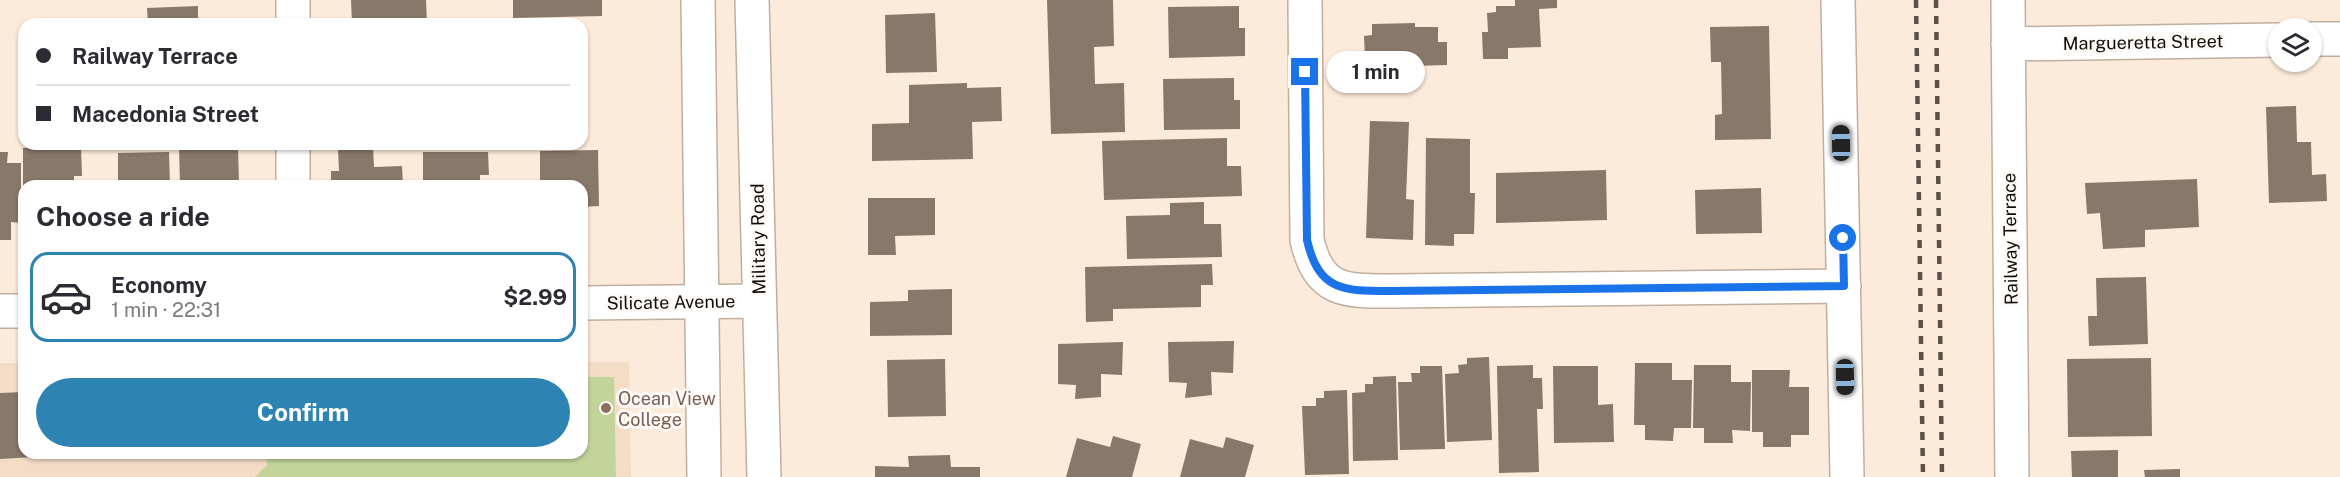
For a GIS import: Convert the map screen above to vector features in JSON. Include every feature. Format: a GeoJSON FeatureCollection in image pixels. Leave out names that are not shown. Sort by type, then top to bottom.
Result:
{"type":"FeatureCollection","features":[{"type":"Feature","properties":{"kind":"street"},"geometry":{"type":"LineString","coordinates":[[293,0],[293,18]]}},
{"type":"Feature","properties":{"kind":"street"},"geometry":{"type":"LineString","coordinates":[[698,0],[704,477]]}},
{"type":"Feature","properties":{"kind":"street","name":"Military Road"},"geometry":{"type":"LineString","coordinates":[[752,0],[764,477]]}},
{"type":"Feature","properties":{"kind":"street"},"geometry":{"type":"LineString","coordinates":[[1305,0],[1307,240],[1312,261],[1323,277],[1340,287],[1361,291],[1392,291],[1844,286]]}},
{"type":"Feature","properties":{"kind":"street"},"geometry":{"type":"LineString","coordinates":[[1838,0],[1847,477]]}},
{"type":"Feature","properties":{"kind":"street","name":"Railway Terrace"},"geometry":{"type":"LineString","coordinates":[[2008,0],[2012,477]]}},
{"type":"Feature","properties":{"kind":"street"},"geometry":{"type":"LineString","coordinates":[[2322,39],[2340,39]]}},
{"type":"Feature","properties":{"kind":"street","name":"Margueretta Street"},"geometry":{"type":"LineString","coordinates":[[2008,44],[2268,40]]}},
{"type":"Feature","properties":{"kind":"street"},"geometry":{"type":"LineString","coordinates":[[293,150],[293,180]]}},
{"type":"Feature","properties":{"kind":"street","name":"Silicate Avenue"},"geometry":{"type":"LineString","coordinates":[[588,303],[759,301]]}},
{"type":"Feature","properties":{"kind":"street"},"geometry":{"type":"LineString","coordinates":[[0,311],[18,311]]}},
{"type":"Feature","properties":{"kind":"shaded area","name":"Ocean View College"},"geometry":{"type":"Polygon","coordinates":[[[588,362],[629,362],[631,477],[0,477],[0,363],[18,363],[18,459],[588,459],[588,362]]]}},
{"type":"Feature","properties":{"kind":"green space"},"geometry":{"type":"Polygon","coordinates":[[[588,377],[614,377],[616,477],[255,477],[267,465],[266,459],[588,459],[588,377]]]}},
{"type":"Feature","properties":{"kind":"building"},"geometry":{"type":"Polygon","coordinates":[[[351,0],[426,0],[427,18],[352,18],[351,0]]]}},
{"type":"Feature","properties":{"kind":"building"},"geometry":{"type":"Polygon","coordinates":[[[513,0],[602,0],[602,16],[513,18],[513,0]]]}},
{"type":"Feature","properties":{"kind":"building"},"geometry":{"type":"Polygon","coordinates":[[[1047,0],[1113,0],[1114,46],[1094,47],[1095,84],[1124,83],[1125,132],[1051,134],[1047,0]]]}},
{"type":"Feature","properties":{"kind":"building"},"geometry":{"type":"Polygon","coordinates":[[[1515,0],[1557,0],[1557,8],[1539,9],[1541,47],[1508,48],[1508,59],[1483,59],[1482,32],[1488,32],[1487,13],[1496,12],[1496,6],[1515,6],[1515,0]]]}},
{"type":"Feature","properties":{"kind":"building"},"geometry":{"type":"Polygon","coordinates":[[[198,6],[198,18],[148,18],[147,8],[198,6]]]}},
{"type":"Feature","properties":{"kind":"building"},"geometry":{"type":"Polygon","coordinates":[[[1239,6],[1239,28],[1245,28],[1245,56],[1169,58],[1168,7],[1239,6]]]}},
{"type":"Feature","properties":{"kind":"building"},"geometry":{"type":"Polygon","coordinates":[[[935,13],[937,72],[886,73],[885,15],[935,13]]]}},
{"type":"Feature","properties":{"kind":"building"},"geometry":{"type":"Polygon","coordinates":[[[1415,23],[1415,27],[1438,27],[1438,42],[1447,42],[1447,65],[1410,66],[1411,72],[1358,72],[1357,60],[1365,59],[1364,36],[1372,35],[1372,24],[1415,23]]]}},
{"type":"Feature","properties":{"kind":"building"},"geometry":{"type":"Polygon","coordinates":[[[1769,26],[1771,139],[1715,140],[1715,115],[1722,114],[1721,62],[1711,62],[1710,27],[1769,26]]]}},
{"type":"Feature","properties":{"kind":"building"},"geometry":{"type":"Polygon","coordinates":[[[1234,78],[1234,100],[1240,100],[1240,129],[1164,130],[1163,79],[1234,78]]]}},
{"type":"Feature","properties":{"kind":"building"},"geometry":{"type":"Polygon","coordinates":[[[967,83],[967,88],[1001,87],[1002,121],[972,122],[973,159],[872,161],[872,124],[909,123],[909,85],[967,83]]]}},
{"type":"Feature","properties":{"kind":"building"},"geometry":{"type":"Polygon","coordinates":[[[2296,106],[2297,142],[2311,142],[2312,175],[2326,174],[2327,201],[2269,203],[2266,107],[2296,106]]]}},
{"type":"Feature","properties":{"kind":"building"},"geometry":{"type":"Polygon","coordinates":[[[1370,121],[1409,122],[1406,199],[1414,200],[1413,240],[1366,238],[1370,121]]]}},
{"type":"Feature","properties":{"kind":"building"},"geometry":{"type":"Polygon","coordinates":[[[1227,138],[1227,166],[1241,166],[1242,196],[1104,200],[1102,141],[1227,138]]]}},
{"type":"Feature","properties":{"kind":"building"},"geometry":{"type":"Polygon","coordinates":[[[1426,138],[1470,139],[1470,193],[1475,193],[1474,234],[1454,234],[1454,246],[1425,245],[1426,138]]]}},
{"type":"Feature","properties":{"kind":"building"},"geometry":{"type":"Polygon","coordinates":[[[23,150],[81,150],[82,176],[74,176],[74,180],[23,180],[23,150]]]}},
{"type":"Feature","properties":{"kind":"building"},"geometry":{"type":"Polygon","coordinates":[[[179,150],[238,150],[239,180],[180,180],[179,150]]]}},
{"type":"Feature","properties":{"kind":"building"},"geometry":{"type":"Polygon","coordinates":[[[338,150],[373,150],[374,167],[402,166],[403,180],[331,180],[331,171],[339,171],[338,150]]]}},
{"type":"Feature","properties":{"kind":"building"},"geometry":{"type":"Polygon","coordinates":[[[598,150],[599,206],[588,207],[588,180],[540,180],[540,151],[598,150]]]}},
{"type":"Feature","properties":{"kind":"building"},"geometry":{"type":"Polygon","coordinates":[[[0,152],[8,152],[7,163],[21,163],[21,180],[18,180],[18,223],[11,222],[11,240],[0,240],[0,152]]]}},
{"type":"Feature","properties":{"kind":"building"},"geometry":{"type":"Polygon","coordinates":[[[169,152],[170,180],[118,180],[118,153],[169,152]]]}},
{"type":"Feature","properties":{"kind":"building"},"geometry":{"type":"Polygon","coordinates":[[[423,152],[488,152],[489,175],[480,175],[480,180],[423,180],[423,152]]]}},
{"type":"Feature","properties":{"kind":"building"},"geometry":{"type":"Polygon","coordinates":[[[1606,170],[1607,220],[1496,223],[1496,173],[1606,170]]]}},
{"type":"Feature","properties":{"kind":"building"},"geometry":{"type":"Polygon","coordinates":[[[2197,179],[2199,227],[2145,230],[2145,247],[2103,249],[2100,213],[2087,214],[2085,183],[2197,179]]]}},
{"type":"Feature","properties":{"kind":"building"},"geometry":{"type":"Polygon","coordinates":[[[1761,188],[1762,233],[1696,234],[1695,190],[1761,188]]]}},
{"type":"Feature","properties":{"kind":"building"},"geometry":{"type":"Polygon","coordinates":[[[868,198],[935,198],[935,235],[895,236],[896,255],[868,255],[868,198]]]}},
{"type":"Feature","properties":{"kind":"building"},"geometry":{"type":"Polygon","coordinates":[[[1204,202],[1204,224],[1221,224],[1222,257],[1127,259],[1126,216],[1170,215],[1170,203],[1204,202]]]}},
{"type":"Feature","properties":{"kind":"building"},"geometry":{"type":"Polygon","coordinates":[[[1212,264],[1213,285],[1201,285],[1201,307],[1113,309],[1113,321],[1086,322],[1085,267],[1212,264]]]}},
{"type":"Feature","properties":{"kind":"building"},"geometry":{"type":"Polygon","coordinates":[[[2146,277],[2148,344],[2089,346],[2088,316],[2097,316],[2096,278],[2146,277]]]}},
{"type":"Feature","properties":{"kind":"building"},"geometry":{"type":"Polygon","coordinates":[[[952,289],[952,335],[870,336],[870,302],[908,301],[908,290],[952,289]]]}},
{"type":"Feature","properties":{"kind":"building"},"geometry":{"type":"Polygon","coordinates":[[[1234,341],[1233,373],[1211,372],[1212,395],[1185,398],[1187,383],[1169,382],[1168,342],[1234,341]]]}},
{"type":"Feature","properties":{"kind":"building"},"geometry":{"type":"Polygon","coordinates":[[[1123,342],[1122,375],[1101,374],[1101,397],[1075,399],[1076,385],[1058,384],[1058,344],[1123,342]]]}},
{"type":"Feature","properties":{"kind":"building"},"geometry":{"type":"Polygon","coordinates":[[[1489,357],[1492,440],[1447,442],[1445,374],[1459,373],[1458,365],[1467,364],[1467,358],[1489,357]]]}},
{"type":"Feature","properties":{"kind":"building"},"geometry":{"type":"Polygon","coordinates":[[[2151,358],[2152,436],[2068,437],[2067,359],[2151,358]]]}},
{"type":"Feature","properties":{"kind":"building"},"geometry":{"type":"Polygon","coordinates":[[[945,359],[946,416],[888,417],[887,360],[945,359]]]}},
{"type":"Feature","properties":{"kind":"building"},"geometry":{"type":"Polygon","coordinates":[[[1635,363],[1672,363],[1672,380],[1692,380],[1691,428],[1674,428],[1673,441],[1645,440],[1645,425],[1634,425],[1635,363]]]}},
{"type":"Feature","properties":{"kind":"building"},"geometry":{"type":"Polygon","coordinates":[[[1533,365],[1533,378],[1542,378],[1543,409],[1537,409],[1539,472],[1499,473],[1497,366],[1533,365]]]}},
{"type":"Feature","properties":{"kind":"building"},"geometry":{"type":"Polygon","coordinates":[[[1694,365],[1731,365],[1731,382],[1751,382],[1750,431],[1732,430],[1733,443],[1704,443],[1704,428],[1693,428],[1694,365]]]}},
{"type":"Feature","properties":{"kind":"building"},"geometry":{"type":"Polygon","coordinates":[[[1420,366],[1442,366],[1445,449],[1400,450],[1398,382],[1412,382],[1411,373],[1420,373],[1420,366]]]}},
{"type":"Feature","properties":{"kind":"building"},"geometry":{"type":"Polygon","coordinates":[[[1553,366],[1598,366],[1598,405],[1613,404],[1614,442],[1554,443],[1553,366]]]}},
{"type":"Feature","properties":{"kind":"building"},"geometry":{"type":"Polygon","coordinates":[[[1752,370],[1790,370],[1789,387],[1809,387],[1809,435],[1791,435],[1791,447],[1763,447],[1763,432],[1752,432],[1752,370]]]}},
{"type":"Feature","properties":{"kind":"building"},"geometry":{"type":"Polygon","coordinates":[[[1396,376],[1398,460],[1353,461],[1352,393],[1365,392],[1365,384],[1373,384],[1373,377],[1396,376]]]}},
{"type":"Feature","properties":{"kind":"building"},"geometry":{"type":"Polygon","coordinates":[[[1347,390],[1349,474],[1305,475],[1302,406],[1316,406],[1316,398],[1324,398],[1324,391],[1347,390]]]}},
{"type":"Feature","properties":{"kind":"building"},"geometry":{"type":"Polygon","coordinates":[[[18,392],[18,458],[0,459],[0,393],[18,392]]]}},
{"type":"Feature","properties":{"kind":"building"},"geometry":{"type":"Polygon","coordinates":[[[1113,436],[1141,444],[1132,477],[1066,477],[1077,438],[1110,447],[1113,436]]]}},
{"type":"Feature","properties":{"kind":"building"},"geometry":{"type":"Polygon","coordinates":[[[1226,437],[1254,445],[1245,477],[1180,477],[1190,439],[1223,448],[1226,437]]]}},
{"type":"Feature","properties":{"kind":"building"},"geometry":{"type":"Polygon","coordinates":[[[2118,450],[2118,477],[2072,477],[2071,451],[2118,450]]]}},
{"type":"Feature","properties":{"kind":"building"},"geometry":{"type":"Polygon","coordinates":[[[950,455],[951,467],[980,467],[980,477],[875,477],[875,466],[909,467],[908,456],[950,455]]]}},
{"type":"Feature","properties":{"kind":"building"},"geometry":{"type":"Polygon","coordinates":[[[2180,469],[2180,477],[2145,477],[2144,470],[2180,469]]]}},
{"type":"Feature","properties":{"kind":"railway"},"geometry":{"type":"LineString","coordinates":[[1916,0],[1923,477]]}},
{"type":"Feature","properties":{"kind":"railway"},"geometry":{"type":"LineString","coordinates":[[1936,0],[1942,477]]}},
{"type":"Feature","properties":{"kind":"place","name":"Ocean View College"},"geometry":{"type":"Point","coordinates":[606,408]}},
{"type":"Feature","properties":{"kind":"route"},"geometry":{"type":"LineString","coordinates":[[1305,72],[1307,240],[1312,261],[1323,277],[1340,287],[1361,291],[1392,291],[1844,286],[1843,238]]}}]}
